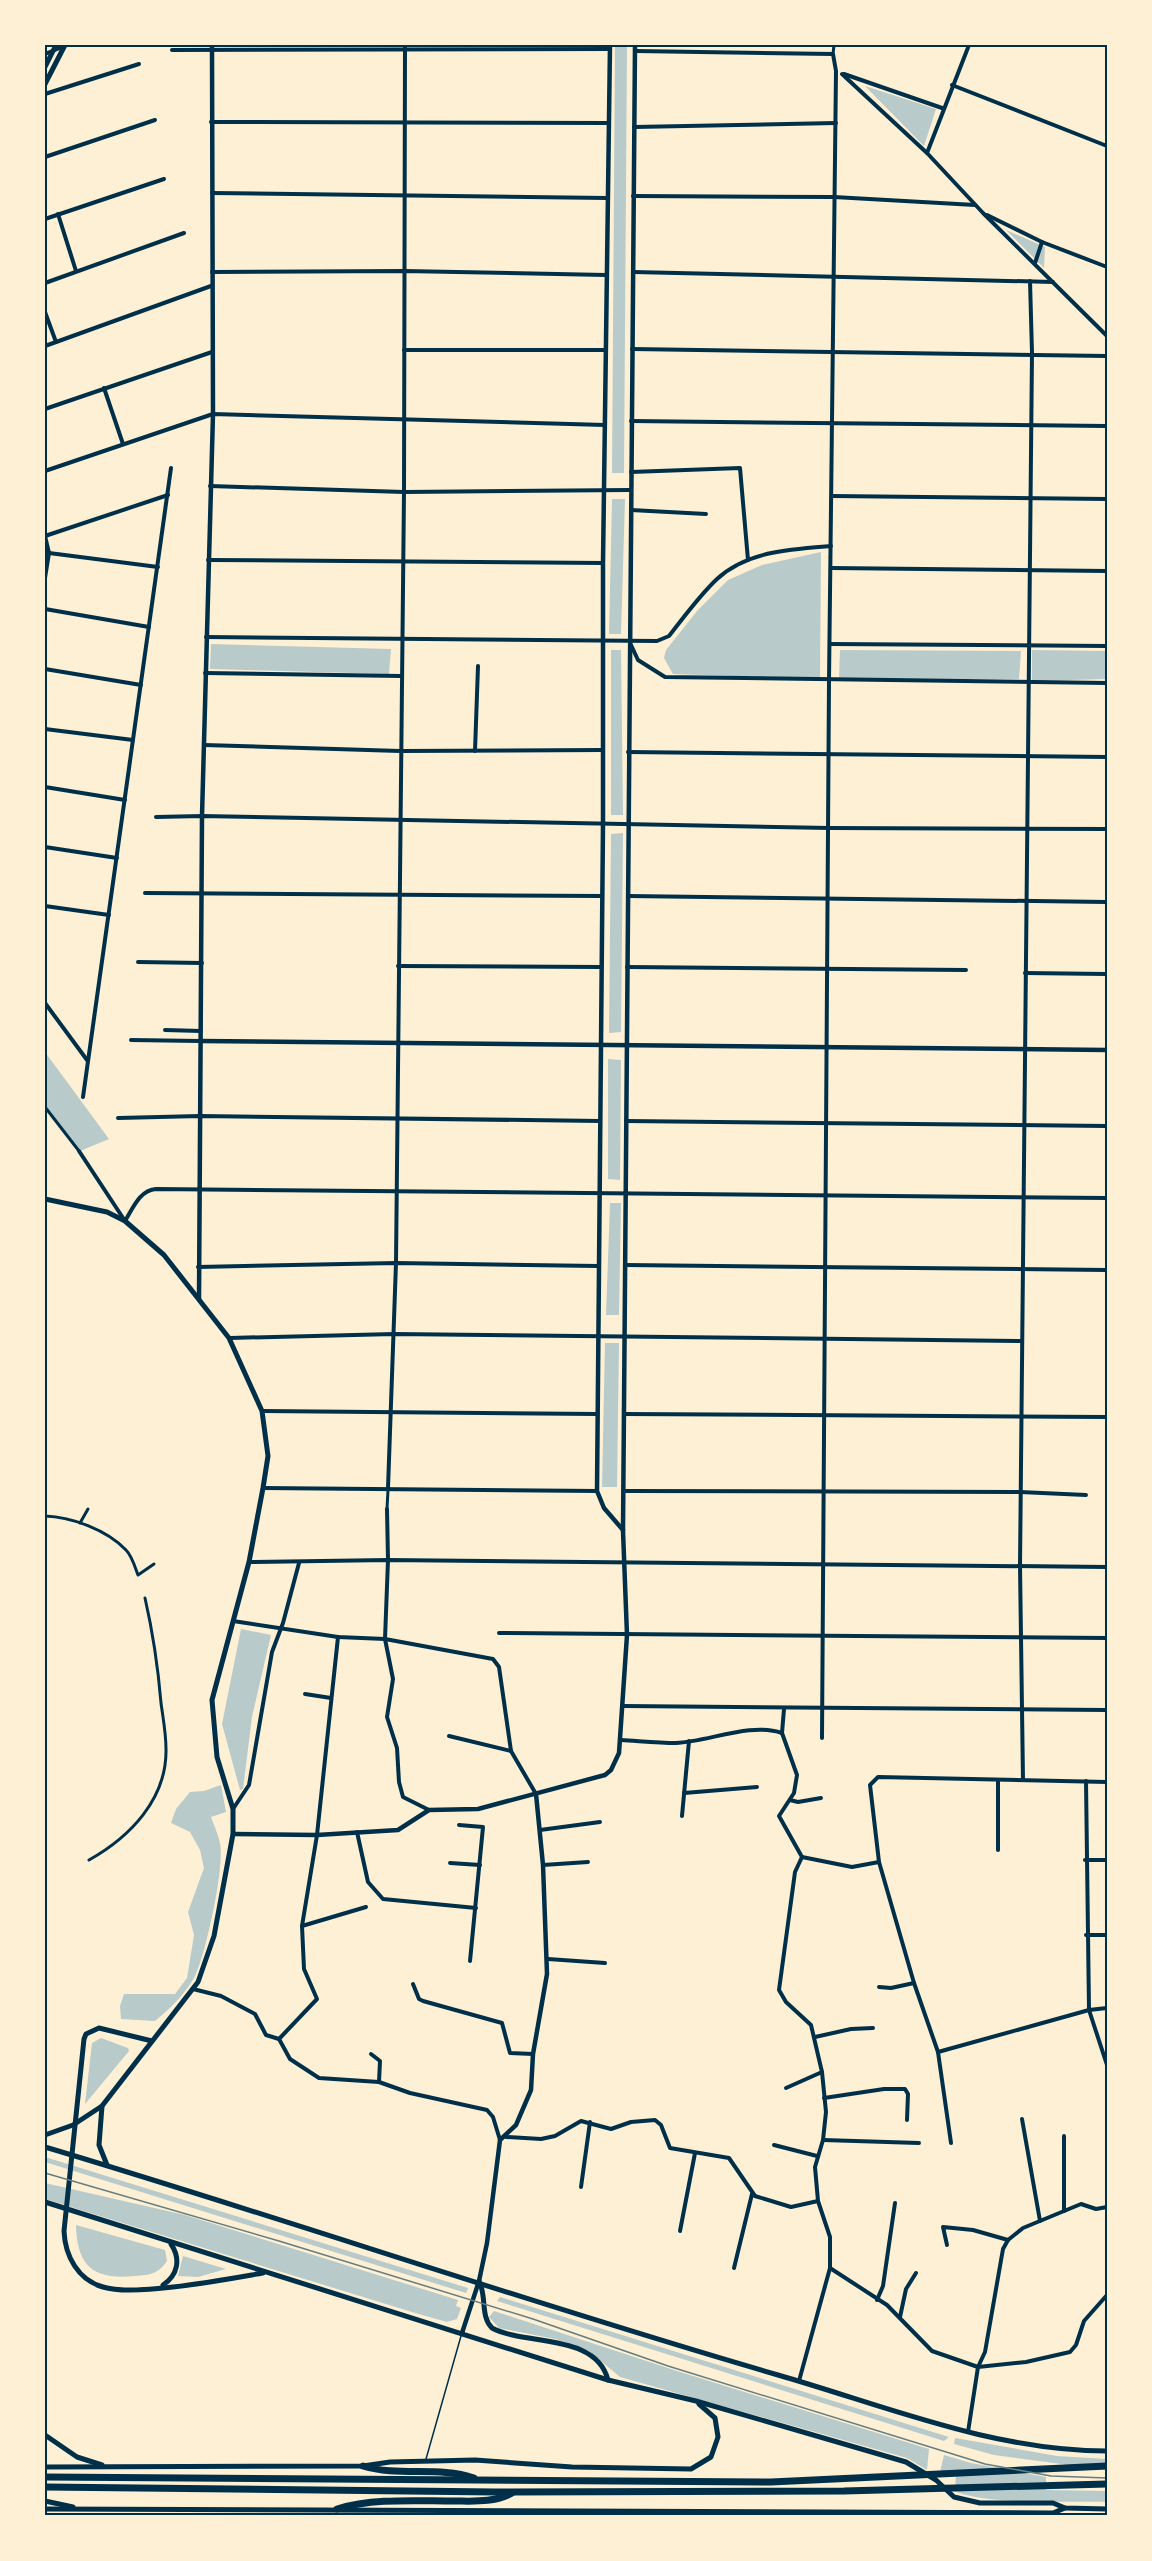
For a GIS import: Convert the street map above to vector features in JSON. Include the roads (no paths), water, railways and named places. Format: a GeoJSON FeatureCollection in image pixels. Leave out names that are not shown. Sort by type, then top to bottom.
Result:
{"type":"FeatureCollection","features":[{"type":"Feature","properties":{"kind":"highway"},"geometry":{"type":"LineString","coordinates":[[363,2466],[382,2470],[454,2472],[480,2480]]}},
{"type":"Feature","properties":{"kind":"highway"},"geometry":{"type":"LineString","coordinates":[[45,2477],[679,2482],[841,2479],[1107,2466]]}},
{"type":"Feature","properties":{"kind":"highway"},"geometry":{"type":"LineString","coordinates":[[45,2487],[514,2492],[844,2491],[1107,2484]]}},
{"type":"Feature","properties":{"kind":"highway"},"geometry":{"type":"LineString","coordinates":[[337,2509],[353,2504],[402,2501],[489,2500],[514,2492]]}},
{"type":"Feature","properties":{"kind":"main road"},"geometry":{"type":"LineString","coordinates":[[45,67],[48,54],[56,45]]}},
{"type":"Feature","properties":{"kind":"main road"},"geometry":{"type":"LineString","coordinates":[[45,84],[65,45]]}},
{"type":"Feature","properties":{"kind":"main road"},"geometry":{"type":"LineString","coordinates":[[45,1199],[107,1212],[124,1221],[164,1255],[229,1338],[262,1411],[268,1456],[249,1562],[212,1700],[217,1757],[233,1809],[233,1834],[211,1949],[202,1974],[193,1989],[102,2106],[73,2125],[45,2135]]}},
{"type":"Feature","properties":{"kind":"main road"},"geometry":{"type":"LineString","coordinates":[[152,2041],[99,2028],[86,2034],[77,2099],[65,2224],[68,2253],[74,2265],[88,2280],[111,2289],[161,2287],[267,2273]]}},
{"type":"Feature","properties":{"kind":"main road"},"geometry":{"type":"LineString","coordinates":[[102,2106],[99,2145],[107,2165]]}},
{"type":"Feature","properties":{"kind":"main road"},"geometry":{"type":"LineString","coordinates":[[45,2147],[479,2281],[633,2333],[968,2432],[1068,2451],[1107,2451]]}},
{"type":"Feature","properties":{"kind":"main road"},"geometry":{"type":"LineString","coordinates":[[45,2202],[608,2380],[696,2401],[906,2462],[936,2480],[954,2497],[980,2503],[1053,2503],[1065,2508],[1107,2509]]}},
{"type":"Feature","properties":{"kind":"main road"},"geometry":{"type":"LineString","coordinates":[[161,2287],[170,2280],[176,2268],[175,2252],[170,2243]]}},
{"type":"Feature","properties":{"kind":"main road"},"geometry":{"type":"LineString","coordinates":[[479,2281],[484,2293],[487,2320],[492,2328],[555,2342],[588,2354],[602,2365],[608,2380]]}},
{"type":"Feature","properties":{"kind":"main road"},"geometry":{"type":"LineString","coordinates":[[45,2468],[363,2466],[379,2462],[497,2461],[572,2467],[691,2469],[711,2457],[718,2437],[715,2418],[696,2401]]}},
{"type":"Feature","properties":{"kind":"main road"},"geometry":{"type":"LineString","coordinates":[[45,2435],[77,2457],[110,2466]]}},
{"type":"Feature","properties":{"kind":"main road"},"geometry":{"type":"LineString","coordinates":[[45,2501],[86,2510]]}},
{"type":"Feature","properties":{"kind":"main road"},"geometry":{"type":"LineString","coordinates":[[45,2509],[337,2509],[414,2514],[856,2515],[1053,2513],[1065,2508]]}},
{"type":"Feature","properties":{"kind":"street"},"geometry":{"type":"LineString","coordinates":[[48,54],[65,45]]}},
{"type":"Feature","properties":{"kind":"street"},"geometry":{"type":"LineString","coordinates":[[822,1738],[821,1564],[829,901],[832,352],[837,123],[834,45]]}},
{"type":"Feature","properties":{"kind":"street"},"geometry":{"type":"LineString","coordinates":[[927,153],[942,108],[969,45]]}},
{"type":"Feature","properties":{"kind":"street"},"geometry":{"type":"LineString","coordinates":[[172,50],[610,47],[604,425],[597,1491],[604,1508],[623,1531]]}},
{"type":"Feature","properties":{"kind":"street"},"geometry":{"type":"LineString","coordinates":[[199,1300],[197,1267],[200,1188],[202,816],[209,486],[213,414],[212,48]]}},
{"type":"Feature","properties":{"kind":"street"},"geometry":{"type":"LineString","coordinates":[[405,48],[404,492],[398,821],[396,1263],[387,1509],[385,1639],[393,1679],[387,1717],[396,1748],[399,1782],[404,1797],[429,1810],[478,1809],[605,1775],[615,1763],[621,1740],[627,1635],[623,1531],[632,196],[635,48],[833,54]]}},
{"type":"Feature","properties":{"kind":"street"},"geometry":{"type":"LineString","coordinates":[[45,94],[139,64]]}},
{"type":"Feature","properties":{"kind":"street"},"geometry":{"type":"LineString","coordinates":[[836,71],[942,108]]}},
{"type":"Feature","properties":{"kind":"street"},"geometry":{"type":"LineString","coordinates":[[842,74],[927,153],[975,205],[1107,336]]}},
{"type":"Feature","properties":{"kind":"street"},"geometry":{"type":"LineString","coordinates":[[952,85],[1107,146]]}},
{"type":"Feature","properties":{"kind":"street"},"geometry":{"type":"LineString","coordinates":[[45,157],[155,120]]}},
{"type":"Feature","properties":{"kind":"street"},"geometry":{"type":"LineString","coordinates":[[211,122],[608,123]]}},
{"type":"Feature","properties":{"kind":"street"},"geometry":{"type":"LineString","coordinates":[[633,127],[837,123]]}},
{"type":"Feature","properties":{"kind":"street"},"geometry":{"type":"LineString","coordinates":[[45,219],[164,179]]}},
{"type":"Feature","properties":{"kind":"street"},"geometry":{"type":"LineString","coordinates":[[211,193],[607,198]]}},
{"type":"Feature","properties":{"kind":"street"},"geometry":{"type":"LineString","coordinates":[[632,196],[834,197],[975,205]]}},
{"type":"Feature","properties":{"kind":"street"},"geometry":{"type":"LineString","coordinates":[[983,213],[1042,242],[1107,267]]}},
{"type":"Feature","properties":{"kind":"street"},"geometry":{"type":"LineString","coordinates":[[58,214],[76,271]]}},
{"type":"Feature","properties":{"kind":"street"},"geometry":{"type":"LineString","coordinates":[[45,283],[184,233]]}},
{"type":"Feature","properties":{"kind":"street"},"geometry":{"type":"LineString","coordinates":[[1035,263],[1042,242]]}},
{"type":"Feature","properties":{"kind":"street"},"geometry":{"type":"LineString","coordinates":[[211,272],[404,271],[606,275]]}},
{"type":"Feature","properties":{"kind":"street"},"geometry":{"type":"LineString","coordinates":[[632,272],[1053,282]]}},
{"type":"Feature","properties":{"kind":"street"},"geometry":{"type":"LineString","coordinates":[[1023,1779],[1019,1637],[1031,498],[1030,281]]}},
{"type":"Feature","properties":{"kind":"street"},"geometry":{"type":"LineString","coordinates":[[45,346],[211,286]]}},
{"type":"Feature","properties":{"kind":"street"},"geometry":{"type":"LineString","coordinates":[[45,312],[56,342]]}},
{"type":"Feature","properties":{"kind":"street"},"geometry":{"type":"LineString","coordinates":[[631,349],[1032,353],[1107,356]]}},
{"type":"Feature","properties":{"kind":"street"},"geometry":{"type":"LineString","coordinates":[[404,350],[606,350]]}},
{"type":"Feature","properties":{"kind":"street"},"geometry":{"type":"LineString","coordinates":[[45,409],[212,352]]}},
{"type":"Feature","properties":{"kind":"street"},"geometry":{"type":"LineString","coordinates":[[104,388],[123,444]]}},
{"type":"Feature","properties":{"kind":"street"},"geometry":{"type":"LineString","coordinates":[[45,471],[213,414],[604,425]]}},
{"type":"Feature","properties":{"kind":"street"},"geometry":{"type":"LineString","coordinates":[[631,421],[1107,426]]}},
{"type":"Feature","properties":{"kind":"street"},"geometry":{"type":"LineString","coordinates":[[83,1097],[171,468]]}},
{"type":"Feature","properties":{"kind":"street"},"geometry":{"type":"LineString","coordinates":[[631,472],[740,468],[748,560]]}},
{"type":"Feature","properties":{"kind":"street"},"geometry":{"type":"LineString","coordinates":[[209,486],[404,492],[630,490]]}},
{"type":"Feature","properties":{"kind":"street"},"geometry":{"type":"LineString","coordinates":[[45,578],[49,553],[45,536],[168,495]]}},
{"type":"Feature","properties":{"kind":"street"},"geometry":{"type":"LineString","coordinates":[[832,496],[1107,499]]}},
{"type":"Feature","properties":{"kind":"street"},"geometry":{"type":"LineString","coordinates":[[630,510],[706,514]]}},
{"type":"Feature","properties":{"kind":"street"},"geometry":{"type":"LineString","coordinates":[[205,637],[603,641],[664,639],[717,580],[748,560],[795,549],[831,546]]}},
{"type":"Feature","properties":{"kind":"street"},"geometry":{"type":"LineString","coordinates":[[49,553],[158,567]]}},
{"type":"Feature","properties":{"kind":"street"},"geometry":{"type":"LineString","coordinates":[[208,560],[603,563]]}},
{"type":"Feature","properties":{"kind":"street"},"geometry":{"type":"LineString","coordinates":[[831,568],[1107,571]]}},
{"type":"Feature","properties":{"kind":"street"},"geometry":{"type":"LineString","coordinates":[[45,609],[149,627]]}},
{"type":"Feature","properties":{"kind":"street"},"geometry":{"type":"LineString","coordinates":[[629,641],[638,660],[665,677],[1107,683]]}},
{"type":"Feature","properties":{"kind":"street"},"geometry":{"type":"LineString","coordinates":[[830,644],[1107,646]]}},
{"type":"Feature","properties":{"kind":"street"},"geometry":{"type":"LineString","coordinates":[[476,751],[478,666]]}},
{"type":"Feature","properties":{"kind":"street"},"geometry":{"type":"LineString","coordinates":[[45,669],[141,685]]}},
{"type":"Feature","properties":{"kind":"street"},"geometry":{"type":"LineString","coordinates":[[205,673],[401,676]]}},
{"type":"Feature","properties":{"kind":"street"},"geometry":{"type":"LineString","coordinates":[[45,729],[134,740]]}},
{"type":"Feature","properties":{"kind":"street"},"geometry":{"type":"LineString","coordinates":[[204,745],[400,751],[603,750]]}},
{"type":"Feature","properties":{"kind":"street"},"geometry":{"type":"LineString","coordinates":[[628,752],[1107,757]]}},
{"type":"Feature","properties":{"kind":"street"},"geometry":{"type":"LineString","coordinates":[[45,788],[125,800]]}},
{"type":"Feature","properties":{"kind":"street"},"geometry":{"type":"LineString","coordinates":[[156,817],[829,828],[1107,829]]}},
{"type":"Feature","properties":{"kind":"street"},"geometry":{"type":"LineString","coordinates":[[45,847],[117,858]]}},
{"type":"Feature","properties":{"kind":"street"},"geometry":{"type":"LineString","coordinates":[[145,892],[602,896]]}},
{"type":"Feature","properties":{"kind":"street"},"geometry":{"type":"LineString","coordinates":[[628,896],[829,901],[1107,902]]}},
{"type":"Feature","properties":{"kind":"street"},"geometry":{"type":"LineString","coordinates":[[45,906],[108,915]]}},
{"type":"Feature","properties":{"kind":"street"},"geometry":{"type":"LineString","coordinates":[[138,962],[202,963]]}},
{"type":"Feature","properties":{"kind":"street"},"geometry":{"type":"LineString","coordinates":[[399,966],[601,967]]}},
{"type":"Feature","properties":{"kind":"street"},"geometry":{"type":"LineString","coordinates":[[627,968],[966,970]]}},
{"type":"Feature","properties":{"kind":"street"},"geometry":{"type":"LineString","coordinates":[[1025,973],[1107,974]]}},
{"type":"Feature","properties":{"kind":"street"},"geometry":{"type":"LineString","coordinates":[[45,1003],[88,1061]]}},
{"type":"Feature","properties":{"kind":"street"},"geometry":{"type":"LineString","coordinates":[[165,1030],[201,1031]]}},
{"type":"Feature","properties":{"kind":"street"},"geometry":{"type":"LineString","coordinates":[[131,1040],[1107,1050]]}},
{"type":"Feature","properties":{"kind":"street"},"geometry":{"type":"LineString","coordinates":[[45,1107],[79,1151],[124,1221],[148,1190],[200,1188],[1107,1198]]}},
{"type":"Feature","properties":{"kind":"street"},"geometry":{"type":"LineString","coordinates":[[118,1118],[200,1116],[600,1121]]}},
{"type":"Feature","properties":{"kind":"street"},"geometry":{"type":"LineString","coordinates":[[626,1121],[1107,1126]]}},
{"type":"Feature","properties":{"kind":"street"},"geometry":{"type":"LineString","coordinates":[[197,1267],[396,1263],[598,1266]]}},
{"type":"Feature","properties":{"kind":"street"},"geometry":{"type":"LineString","coordinates":[[625,1265],[1107,1270]]}},
{"type":"Feature","properties":{"kind":"street"},"geometry":{"type":"LineString","coordinates":[[229,1338],[394,1334],[1022,1341]]}},
{"type":"Feature","properties":{"kind":"street"},"geometry":{"type":"LineString","coordinates":[[262,1411],[597,1414]]}},
{"type":"Feature","properties":{"kind":"street"},"geometry":{"type":"LineString","coordinates":[[624,1414],[1107,1418]]}},
{"type":"Feature","properties":{"kind":"street"},"geometry":{"type":"LineString","coordinates":[[263,1488],[597,1491]]}},
{"type":"Feature","properties":{"kind":"street"},"geometry":{"type":"LineString","coordinates":[[624,1491],[1020,1492],[1086,1495]]}},
{"type":"Feature","properties":{"kind":"street"},"geometry":{"type":"LineString","coordinates":[[80,1522],[88,1509]]}},
{"type":"Feature","properties":{"kind":"street"},"geometry":{"type":"LineString","coordinates":[[45,1516],[80,1522],[126,1550],[138,1575],[154,1564]]}},
{"type":"Feature","properties":{"kind":"street"},"geometry":{"type":"LineString","coordinates":[[249,1562],[388,1560],[1107,1567]]}},
{"type":"Feature","properties":{"kind":"street"},"geometry":{"type":"LineString","coordinates":[[233,1809],[249,1785],[272,1652],[299,1563]]}},
{"type":"Feature","properties":{"kind":"street"},"geometry":{"type":"LineString","coordinates":[[88,1860],[110,1849],[146,1813],[162,1781],[166,1750],[156,1645],[145,1598]]}},
{"type":"Feature","properties":{"kind":"street"},"geometry":{"type":"LineString","coordinates":[[233,1621],[338,1637],[385,1639],[485,1657],[493,1659],[499,1666],[511,1751],[536,1794],[543,1865],[548,1959],[533,2054],[531,2090],[527,2103],[503,2138],[479,2281],[462,2332]]}},
{"type":"Feature","properties":{"kind":"street"},"geometry":{"type":"LineString","coordinates":[[499,1633],[1107,1638]]}},
{"type":"Feature","properties":{"kind":"street"},"geometry":{"type":"LineString","coordinates":[[279,2039],[312,2007],[317,1999],[304,1969],[302,1926],[317,1835],[338,1637]]}},
{"type":"Feature","properties":{"kind":"street"},"geometry":{"type":"LineString","coordinates":[[305,1694],[331,1698]]}},
{"type":"Feature","properties":{"kind":"street"},"geometry":{"type":"LineString","coordinates":[[623,1706],[1107,1710]]}},
{"type":"Feature","properties":{"kind":"street"},"geometry":{"type":"LineString","coordinates":[[784,1709],[782,1733],[797,1774],[790,1800],[782,1811],[780,1821],[802,1857],[845,1867],[879,1862]]}},
{"type":"Feature","properties":{"kind":"street"},"geometry":{"type":"LineString","coordinates":[[621,1740],[689,1741],[706,1736],[766,1730],[782,1733]]}},
{"type":"Feature","properties":{"kind":"street"},"geometry":{"type":"LineString","coordinates":[[449,1736],[511,1751]]}},
{"type":"Feature","properties":{"kind":"street"},"geometry":{"type":"LineString","coordinates":[[682,1816],[689,1741]]}},
{"type":"Feature","properties":{"kind":"street"},"geometry":{"type":"LineString","coordinates":[[951,2143],[938,2052],[914,1983],[879,1862],[870,1785],[878,1777],[1107,1782]]}},
{"type":"Feature","properties":{"kind":"street"},"geometry":{"type":"LineString","coordinates":[[998,1780],[998,1850]]}},
{"type":"Feature","properties":{"kind":"street"},"geometry":{"type":"LineString","coordinates":[[1086,1781],[1085,1860],[1089,2010],[1107,2065]]}},
{"type":"Feature","properties":{"kind":"street"},"geometry":{"type":"LineString","coordinates":[[684,1793],[757,1787]]}},
{"type":"Feature","properties":{"kind":"street"},"geometry":{"type":"LineString","coordinates":[[790,1800],[798,1802],[821,1798]]}},
{"type":"Feature","properties":{"kind":"street"},"geometry":{"type":"LineString","coordinates":[[233,1834],[317,1835],[398,1830],[429,1810]]}},
{"type":"Feature","properties":{"kind":"street"},"geometry":{"type":"LineString","coordinates":[[540,1830],[600,1822]]}},
{"type":"Feature","properties":{"kind":"street"},"geometry":{"type":"LineString","coordinates":[[459,1825],[483,1827],[470,1961]]}},
{"type":"Feature","properties":{"kind":"street"},"geometry":{"type":"LineString","coordinates":[[357,1832],[368,1882],[383,1899],[476,1908]]}},
{"type":"Feature","properties":{"kind":"street"},"geometry":{"type":"LineString","coordinates":[[799,2381],[830,2268],[830,2238],[818,2201],[817,2156],[826,2124],[822,2072],[815,2037],[808,2020],[786,2002],[779,1989],[795,1872],[802,1857]]}},
{"type":"Feature","properties":{"kind":"street"},"geometry":{"type":"LineString","coordinates":[[1085,1860],[1107,1860]]}},
{"type":"Feature","properties":{"kind":"street"},"geometry":{"type":"LineString","coordinates":[[543,1865],[588,1862]]}},
{"type":"Feature","properties":{"kind":"street"},"geometry":{"type":"LineString","coordinates":[[450,1863],[480,1865]]}},
{"type":"Feature","properties":{"kind":"street"},"geometry":{"type":"LineString","coordinates":[[302,1926],[366,1907]]}},
{"type":"Feature","properties":{"kind":"street"},"geometry":{"type":"LineString","coordinates":[[1086,1935],[1107,1935]]}},
{"type":"Feature","properties":{"kind":"street"},"geometry":{"type":"LineString","coordinates":[[548,1959],[605,1963]]}},
{"type":"Feature","properties":{"kind":"street"},"geometry":{"type":"LineString","coordinates":[[413,1983],[419,1999],[423,2001],[502,2023],[510,2053],[533,2054]]}},
{"type":"Feature","properties":{"kind":"street"},"geometry":{"type":"LineString","coordinates":[[879,1987],[891,1988],[914,1983]]}},
{"type":"Feature","properties":{"kind":"street"},"geometry":{"type":"LineString","coordinates":[[193,1989],[221,1996],[255,2014],[266,2035],[279,2039],[290,2059],[319,2078],[379,2082],[410,2093],[487,2110],[503,2138]]}},
{"type":"Feature","properties":{"kind":"street"},"geometry":{"type":"LineString","coordinates":[[938,2052],[1089,2010],[1107,2008]]}},
{"type":"Feature","properties":{"kind":"street"},"geometry":{"type":"LineString","coordinates":[[815,2037],[851,2029],[873,2028]]}},
{"type":"Feature","properties":{"kind":"street"},"geometry":{"type":"LineString","coordinates":[[371,2054],[380,2061],[379,2082]]}},
{"type":"Feature","properties":{"kind":"street"},"geometry":{"type":"LineString","coordinates":[[786,2088],[822,2072]]}},
{"type":"Feature","properties":{"kind":"street"},"geometry":{"type":"LineString","coordinates":[[824,2098],[884,2089],[905,2090],[908,2094],[907,2120]]}},
{"type":"Feature","properties":{"kind":"street"},"geometry":{"type":"LineString","coordinates":[[1022,2119],[1040,2221]]}},
{"type":"Feature","properties":{"kind":"street"},"geometry":{"type":"LineString","coordinates":[[503,2138],[541,2139],[555,2136],[578,2122],[590,2122],[611,2129],[631,2122],[655,2120],[661,2125],[670,2148],[729,2158],[752,2194],[791,2207],[818,2201]]}},
{"type":"Feature","properties":{"kind":"street"},"geometry":{"type":"LineString","coordinates":[[581,2187],[590,2122]]}},
{"type":"Feature","properties":{"kind":"street"},"geometry":{"type":"LineString","coordinates":[[1064,2136],[1065,2211]]}},
{"type":"Feature","properties":{"kind":"street"},"geometry":{"type":"LineString","coordinates":[[823,2140],[920,2143]]}},
{"type":"Feature","properties":{"kind":"street"},"geometry":{"type":"LineString","coordinates":[[774,2145],[817,2156]]}},
{"type":"Feature","properties":{"kind":"street"},"geometry":{"type":"LineString","coordinates":[[680,2231],[695,2153]]}},
{"type":"Feature","properties":{"kind":"street"},"geometry":{"type":"LineString","coordinates":[[734,2268],[752,2194]]}},
{"type":"Feature","properties":{"kind":"street"},"geometry":{"type":"LineString","coordinates":[[877,2300],[883,2286],[896,2203]]}},
{"type":"Feature","properties":{"kind":"street"},"geometry":{"type":"LineString","coordinates":[[968,2432],[978,2367],[985,2352],[997,2271],[1008,2240],[1023,2228],[1086,2204],[1096,2209],[1107,2207]]}},
{"type":"Feature","properties":{"kind":"street"},"geometry":{"type":"LineString","coordinates":[[946,2245],[943,2227],[973,2230],[1008,2240]]}},
{"type":"Feature","properties":{"kind":"street"},"geometry":{"type":"LineString","coordinates":[[830,2268],[887,2305],[932,2351],[978,2367],[1026,2362],[1070,2352],[1076,2345],[1084,2321],[1107,2295]]}},
{"type":"Feature","properties":{"kind":"street"},"geometry":{"type":"LineString","coordinates":[[899,2318],[906,2289],[916,2273]]}},
{"type":"Feature","properties":{"kind":"lane"},"geometry":{"type":"LineString","coordinates":[[425,2461],[462,2332]]}},
{"type":"Feature","properties":{"kind":"tram line"},"geometry":{"type":"LineString","coordinates":[[45,2173],[279,2241],[533,2319],[668,2366],[985,2464],[1051,2476],[1107,2478]]}}]}
